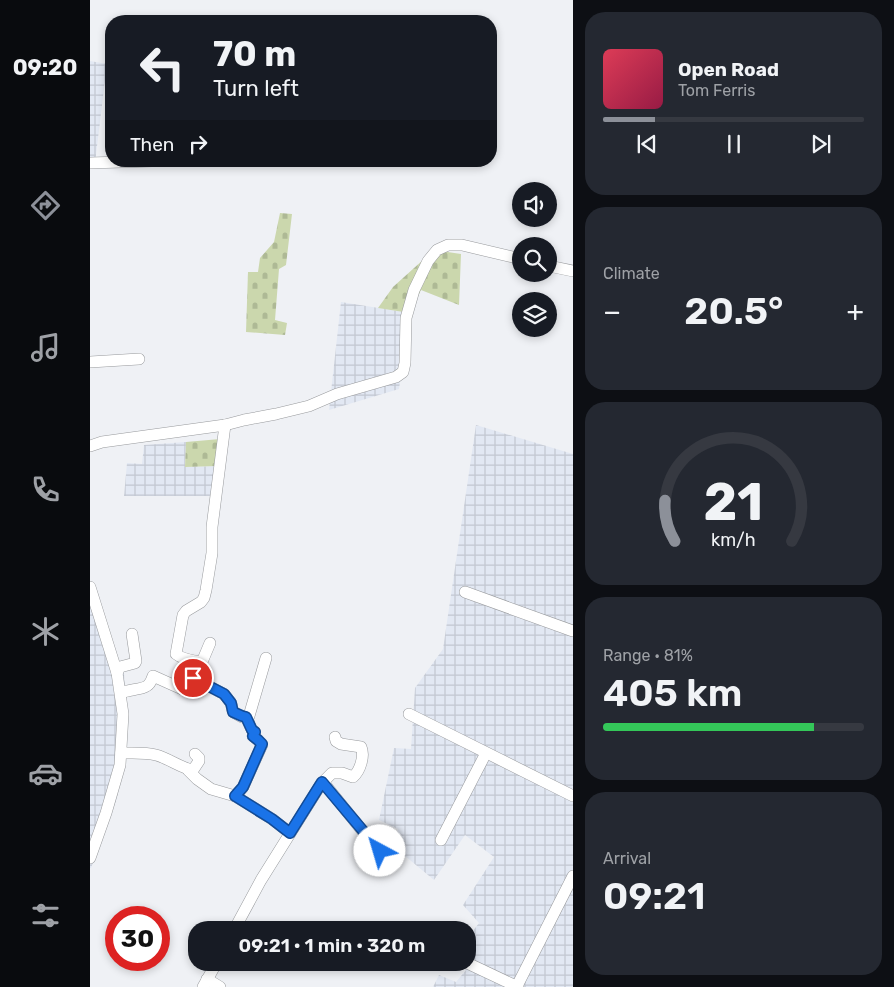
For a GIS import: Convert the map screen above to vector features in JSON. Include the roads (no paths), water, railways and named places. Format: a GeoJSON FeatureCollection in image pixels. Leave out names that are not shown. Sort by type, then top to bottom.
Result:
{"type":"FeatureCollection","features":[{"type":"Feature","properties":{"kind":"street"},"geometry":{"type":"LineString","coordinates":[[90,163],[105,163]]}},
{"type":"Feature","properties":{"kind":"street"},"geometry":{"type":"LineString","coordinates":[[90,446],[102,442],[225,425],[276,414],[310,406],[337,394],[396,377],[403,372],[405,363],[406,318],[414,290],[428,262],[438,250],[448,245],[462,245],[512,257]]}},
{"type":"Feature","properties":{"kind":"street"},"geometry":{"type":"LineString","coordinates":[[557,268],[573,271]]}},
{"type":"Feature","properties":{"kind":"street"},"geometry":{"type":"LineString","coordinates":[[90,362],[139,359]]}},
{"type":"Feature","properties":{"kind":"street"},"geometry":{"type":"LineString","coordinates":[[210,643],[202,662],[183,658],[176,654],[183,615],[201,602],[206,590],[212,553],[212,527],[225,425]]}},
{"type":"Feature","properties":{"kind":"street"},"geometry":{"type":"LineString","coordinates":[[90,587],[122,668],[127,691],[124,714],[127,753],[120,765],[106,814],[90,858]]}},
{"type":"Feature","properties":{"kind":"street"},"geometry":{"type":"LineString","coordinates":[[465,592],[573,631]]}},
{"type":"Feature","properties":{"kind":"street"},"geometry":{"type":"LineString","coordinates":[[122,668],[136,661],[132,634]]}},
{"type":"Feature","properties":{"kind":"street"},"geometry":{"type":"LineString","coordinates":[[246,717],[249,716],[252,708],[266,658]]}},
{"type":"Feature","properties":{"kind":"street"},"geometry":{"type":"LineString","coordinates":[[127,691],[149,685],[153,676],[182,690],[193,678],[224,694],[231,703],[233,712],[246,717],[252,730],[255,732],[253,736],[262,745],[243,787],[235,796]]}},
{"type":"Feature","properties":{"kind":"street"},"geometry":{"type":"LineString","coordinates":[[409,714],[573,796]]}},
{"type":"Feature","properties":{"kind":"street"},"geometry":{"type":"LineString","coordinates":[[239,921],[261,880],[322,782],[332,773],[342,773],[352,777],[356,775],[360,768],[363,752],[361,747],[338,743],[335,737]]}},
{"type":"Feature","properties":{"kind":"street"},"geometry":{"type":"LineString","coordinates":[[127,753],[156,755],[173,762],[188,770],[211,789],[235,796],[272,819],[290,833]]}},
{"type":"Feature","properties":{"kind":"street"},"geometry":{"type":"LineString","coordinates":[[441,840],[486,753]]}},
{"type":"Feature","properties":{"kind":"street"},"geometry":{"type":"LineString","coordinates":[[188,770],[193,770],[199,761],[195,754]]}},
{"type":"Feature","properties":{"kind":"street"},"geometry":{"type":"LineString","coordinates":[[322,782],[386,860]]}},
{"type":"Feature","properties":{"kind":"street"},"geometry":{"type":"LineString","coordinates":[[476,967],[518,987],[573,876]]}},
{"type":"Feature","properties":{"kind":"street"},"geometry":{"type":"LineString","coordinates":[[212,971],[205,983],[220,987]]}}]}
